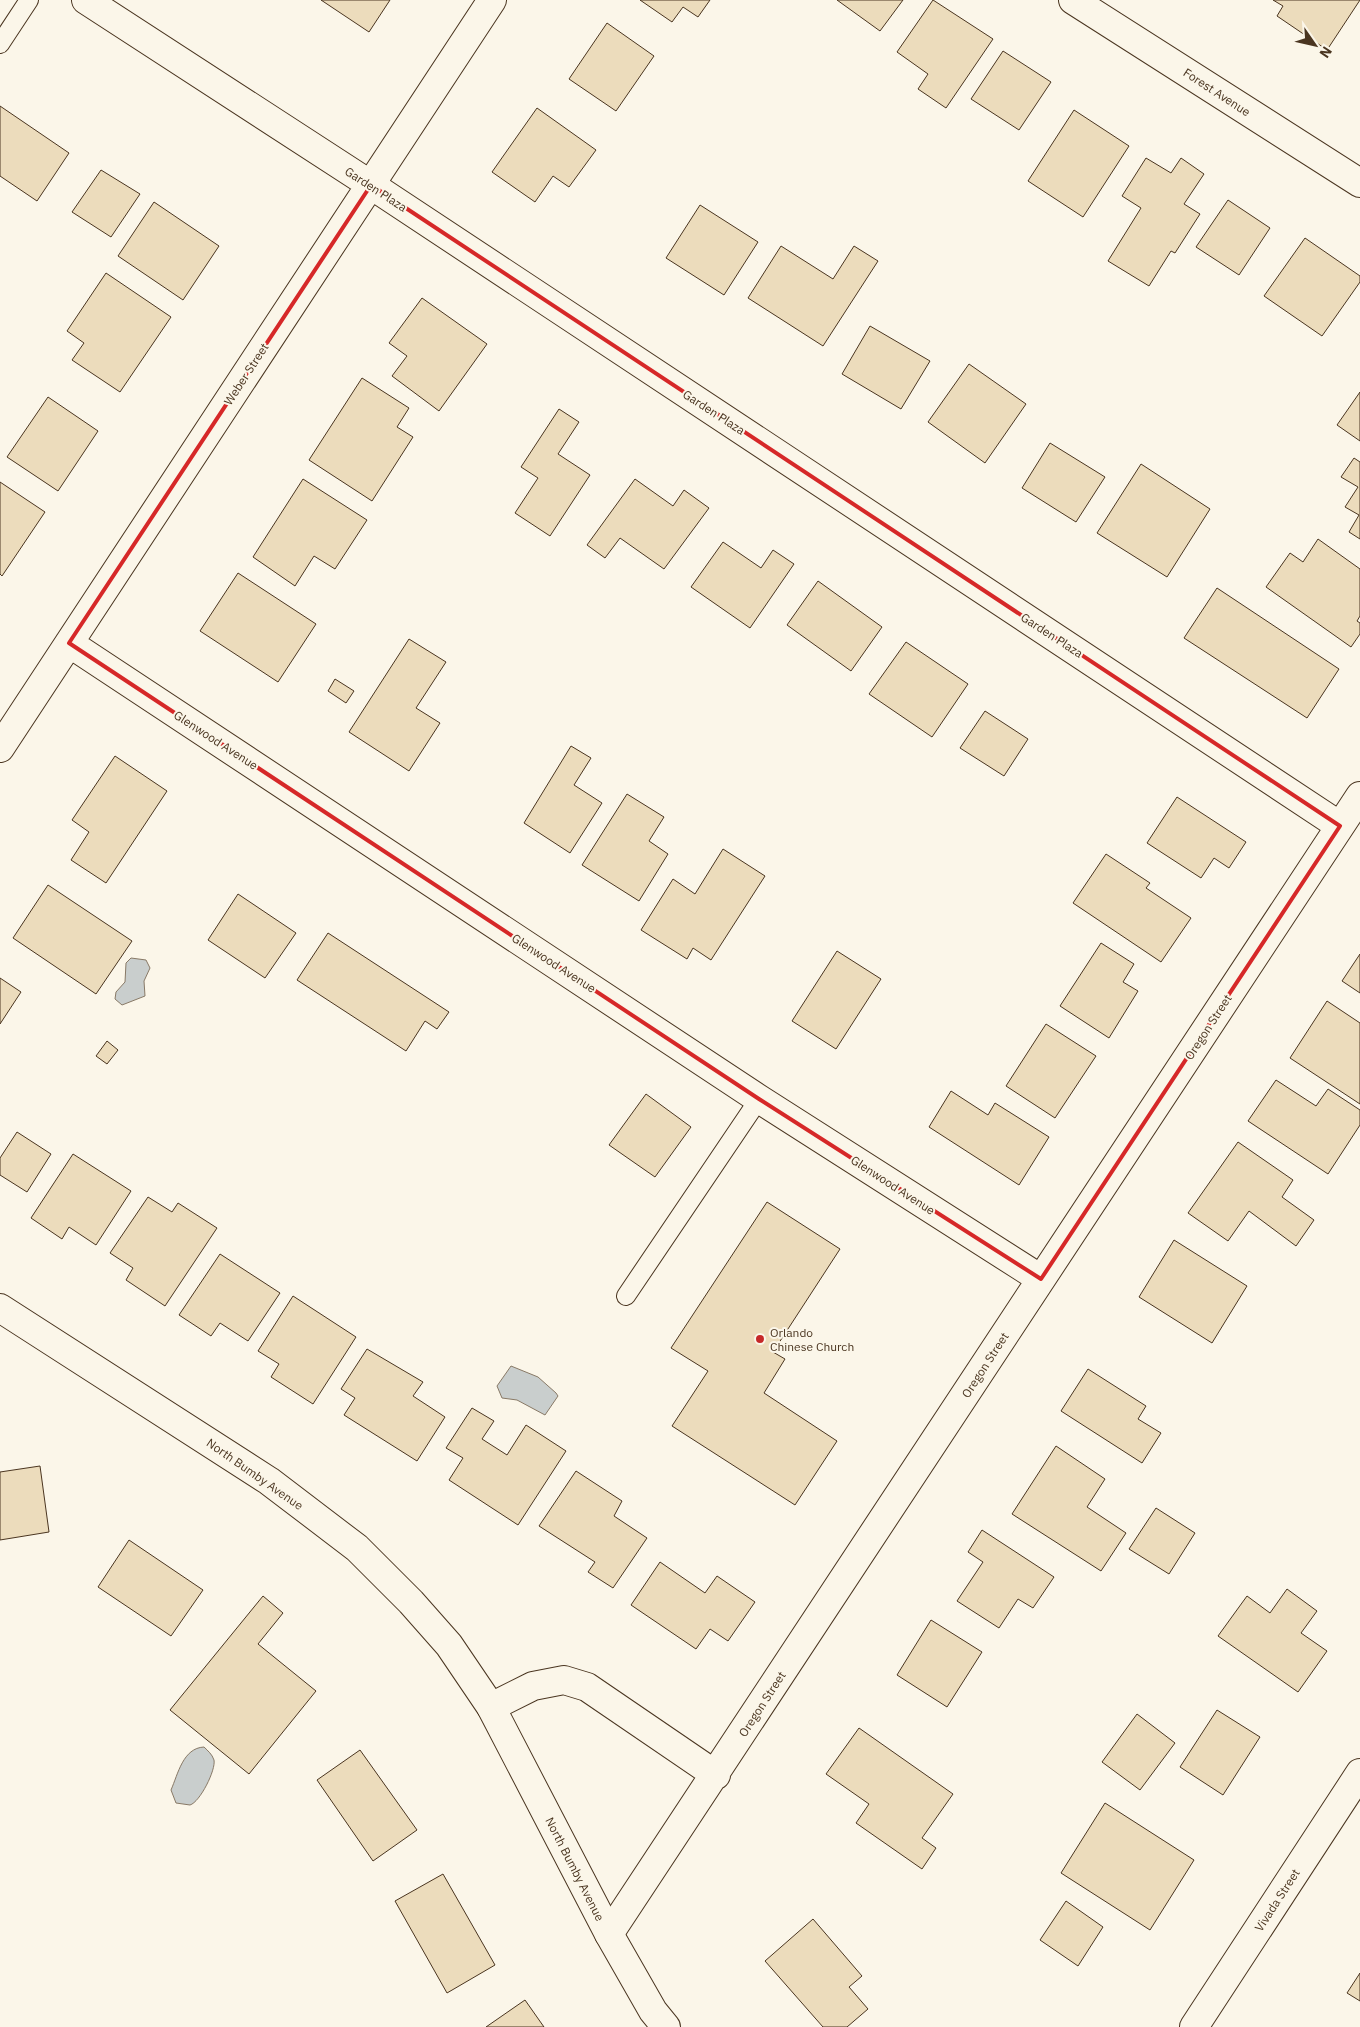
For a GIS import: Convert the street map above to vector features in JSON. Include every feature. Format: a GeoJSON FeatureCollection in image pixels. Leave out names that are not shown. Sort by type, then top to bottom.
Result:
{"type":"FeatureCollection","features":[{"type":"Feature","properties":{"kind":"street","name":"Garden Plaza"},"geometry":{"type":"LineString","coordinates":[[86,0],[371,185],[1340,826]]}},
{"type":"Feature","properties":{"kind":"street","name":"Weber Street"},"geometry":{"type":"LineString","coordinates":[[0,748],[492,0]]}},
{"type":"Feature","properties":{"kind":"street","name":"Forest Avenue"},"geometry":{"type":"LineString","coordinates":[[1073,0],[1360,183]]}},
{"type":"Feature","properties":{"kind":"street","name":"Glenwood Avenue"},"geometry":{"type":"LineString","coordinates":[[69,643],[759,1099],[1041,1279]]}},
{"type":"Feature","properties":{"kind":"street","name":"Oregon Street"},"geometry":{"type":"LineString","coordinates":[[609,1934],[716,1775],[1360,796]]}},
{"type":"Feature","properties":{"kind":"street","name":"North Bumby Avenue"},"geometry":{"type":"LineString","coordinates":[[0,1308],[269,1481],[356,1548],[411,1602],[449,1645],[491,1707],[609,1934],[654,2011],[666,2027]]}},
{"type":"Feature","properties":{"kind":"street"},"geometry":{"type":"LineString","coordinates":[[491,1707],[533,1686],[564,1680],[587,1688],[716,1775]]}},
{"type":"Feature","properties":{"kind":"street","name":"Vivada Street"},"geometry":{"type":"LineString","coordinates":[[1194,2027],[1359,1777]]}},
{"type":"Feature","properties":{"kind":"lane"},"geometry":{"type":"LineString","coordinates":[[0,44],[29,0]]}},
{"type":"Feature","properties":{"kind":"lane"},"geometry":{"type":"LineString","coordinates":[[626,1296],[759,1099]]}},
{"type":"Feature","properties":{"kind":"highlighted area"},"geometry":{"type":"Polygon","coordinates":[[[371,185],[1340,826],[1041,1279],[759,1099],[69,643],[371,185]]]}},
{"type":"Feature","properties":{"kind":"shaded area"},"geometry":{"type":"Polygon","coordinates":[[[131,958],[146,960],[150,968],[144,981],[145,996],[122,1005],[115,999],[116,992],[125,982],[126,963],[131,958]]]}},
{"type":"Feature","properties":{"kind":"shaded area"},"geometry":{"type":"Polygon","coordinates":[[[511,1366],[538,1377],[556,1393],[558,1396],[545,1415],[517,1400],[502,1398],[497,1386],[511,1366]]]}},
{"type":"Feature","properties":{"kind":"shaded area"},"geometry":{"type":"Polygon","coordinates":[[[204,1747],[214,1760],[207,1785],[194,1803],[190,1805],[176,1803],[171,1790],[182,1763],[191,1752],[197,1748],[204,1747]]]}},
{"type":"Feature","properties":{"kind":"building"},"geometry":{"type":"Polygon","coordinates":[[[321,0],[390,0],[369,32],[321,0]]]}},
{"type":"Feature","properties":{"kind":"building"},"geometry":{"type":"Polygon","coordinates":[[[640,0],[710,0],[698,17],[683,7],[672,22],[640,0]]]}},
{"type":"Feature","properties":{"kind":"building"},"geometry":{"type":"Polygon","coordinates":[[[837,0],[903,0],[880,31],[837,0]]]}},
{"type":"Feature","properties":{"kind":"building"},"geometry":{"type":"Polygon","coordinates":[[[933,0],[993,39],[946,108],[918,89],[928,74],[897,52],[933,0]]]}},
{"type":"Feature","properties":{"kind":"building"},"geometry":{"type":"Polygon","coordinates":[[[1273,0],[1360,0],[1327,50],[1277,16],[1283,6],[1273,0]]]}},
{"type":"Feature","properties":{"kind":"building"},"geometry":{"type":"Polygon","coordinates":[[[607,23],[654,56],[616,111],[569,79],[607,23]]]}},
{"type":"Feature","properties":{"kind":"building"},"geometry":{"type":"Polygon","coordinates":[[[1003,51],[1051,82],[1019,130],[971,99],[1003,51]]]}},
{"type":"Feature","properties":{"kind":"building"},"geometry":{"type":"Polygon","coordinates":[[[0,106],[69,153],[37,201],[0,176],[0,106]]]}},
{"type":"Feature","properties":{"kind":"building"},"geometry":{"type":"Polygon","coordinates":[[[537,108],[596,150],[569,187],[553,176],[535,202],[492,172],[537,108]]]}},
{"type":"Feature","properties":{"kind":"building"},"geometry":{"type":"Polygon","coordinates":[[[1074,110],[1129,146],[1083,217],[1028,181],[1074,110]]]}},
{"type":"Feature","properties":{"kind":"building"},"geometry":{"type":"Polygon","coordinates":[[[1146,158],[1171,173],[1181,158],[1204,174],[1184,204],[1200,214],[1175,253],[1171,251],[1149,286],[1108,261],[1141,208],[1122,196],[1146,158]]]}},
{"type":"Feature","properties":{"kind":"building"},"geometry":{"type":"Polygon","coordinates":[[[101,170],[140,194],[111,237],[72,212],[101,170]]]}},
{"type":"Feature","properties":{"kind":"building"},"geometry":{"type":"Polygon","coordinates":[[[1228,200],[1270,228],[1239,275],[1196,247],[1228,200]]]}},
{"type":"Feature","properties":{"kind":"building"},"geometry":{"type":"Polygon","coordinates":[[[154,202],[219,246],[183,300],[118,256],[154,202]]]}},
{"type":"Feature","properties":{"kind":"building"},"geometry":{"type":"Polygon","coordinates":[[[700,205],[758,242],[724,295],[666,258],[700,205]]]}},
{"type":"Feature","properties":{"kind":"building"},"geometry":{"type":"Polygon","coordinates":[[[1305,238],[1360,276],[1360,282],[1322,336],[1264,296],[1305,238]]]}},
{"type":"Feature","properties":{"kind":"building"},"geometry":{"type":"Polygon","coordinates":[[[781,246],[833,279],[854,246],[878,261],[823,346],[748,298],[781,246]]]}},
{"type":"Feature","properties":{"kind":"building"},"geometry":{"type":"Polygon","coordinates":[[[106,273],[171,317],[120,392],[72,360],[84,343],[67,331],[106,273]]]}},
{"type":"Feature","properties":{"kind":"building"},"geometry":{"type":"Polygon","coordinates":[[[422,298],[487,344],[439,411],[392,376],[407,356],[389,343],[422,298]]]}},
{"type":"Feature","properties":{"kind":"building"},"geometry":{"type":"Polygon","coordinates":[[[870,326],[930,361],[901,409],[842,374],[870,326]]]}},
{"type":"Feature","properties":{"kind":"building"},"geometry":{"type":"Polygon","coordinates":[[[969,364],[1026,404],[985,463],[928,422],[969,364]]]}},
{"type":"Feature","properties":{"kind":"building"},"geometry":{"type":"Polygon","coordinates":[[[362,378],[409,408],[397,427],[413,437],[372,501],[309,460],[362,378]]]}},
{"type":"Feature","properties":{"kind":"building"},"geometry":{"type":"Polygon","coordinates":[[[1360,392],[1360,441],[1337,425],[1360,392]]]}},
{"type":"Feature","properties":{"kind":"building"},"geometry":{"type":"Polygon","coordinates":[[[48,397],[98,431],[58,491],[7,457],[48,397]]]}},
{"type":"Feature","properties":{"kind":"building"},"geometry":{"type":"Polygon","coordinates":[[[559,409],[579,422],[558,454],[590,475],[550,536],[515,513],[538,478],[521,467],[559,409]]]}},
{"type":"Feature","properties":{"kind":"building"},"geometry":{"type":"Polygon","coordinates":[[[1050,443],[1105,477],[1076,522],[1022,488],[1050,443]]]}},
{"type":"Feature","properties":{"kind":"building"},"geometry":{"type":"Polygon","coordinates":[[[1354,458],[1360,462],[1360,539],[1349,532],[1359,515],[1345,507],[1358,487],[1341,477],[1354,458]]]}},
{"type":"Feature","properties":{"kind":"building"},"geometry":{"type":"Polygon","coordinates":[[[1141,464],[1210,509],[1167,577],[1097,533],[1141,464]]]}},
{"type":"Feature","properties":{"kind":"building"},"geometry":{"type":"Polygon","coordinates":[[[303,479],[367,520],[335,569],[314,556],[295,586],[253,557],[303,479]]]}},
{"type":"Feature","properties":{"kind":"building"},"geometry":{"type":"Polygon","coordinates":[[[635,479],[673,506],[684,490],[709,508],[664,569],[620,538],[605,558],[587,545],[635,479]]]}},
{"type":"Feature","properties":{"kind":"building"},"geometry":{"type":"Polygon","coordinates":[[[0,482],[45,512],[2,576],[0,574],[0,482]]]}},
{"type":"Feature","properties":{"kind":"building"},"geometry":{"type":"Polygon","coordinates":[[[1318,539],[1360,569],[1360,616],[1357,621],[1360,623],[1360,634],[1351,647],[1266,587],[1290,553],[1303,562],[1318,539]]]}},
{"type":"Feature","properties":{"kind":"building"},"geometry":{"type":"Polygon","coordinates":[[[723,542],[761,568],[773,550],[794,564],[750,628],[691,587],[723,542]]]}},
{"type":"Feature","properties":{"kind":"building"},"geometry":{"type":"Polygon","coordinates":[[[238,573],[316,624],[278,682],[200,631],[238,573]]]}},
{"type":"Feature","properties":{"kind":"building"},"geometry":{"type":"Polygon","coordinates":[[[818,581],[882,627],[851,671],[787,625],[818,581]]]}},
{"type":"Feature","properties":{"kind":"building"},"geometry":{"type":"Polygon","coordinates":[[[1217,588],[1339,669],[1307,718],[1184,638],[1217,588]]]}},
{"type":"Feature","properties":{"kind":"building"},"geometry":{"type":"Polygon","coordinates":[[[409,639],[446,662],[416,708],[440,723],[409,771],[349,732],[409,639]]]}},
{"type":"Feature","properties":{"kind":"building"},"geometry":{"type":"Polygon","coordinates":[[[906,642],[968,684],[932,737],[869,694],[906,642]]]}},
{"type":"Feature","properties":{"kind":"building"},"geometry":{"type":"Polygon","coordinates":[[[335,679],[354,691],[346,703],[328,691],[335,679]]]}},
{"type":"Feature","properties":{"kind":"building"},"geometry":{"type":"Polygon","coordinates":[[[985,711],[1028,739],[1004,776],[960,748],[985,711]]]}},
{"type":"Feature","properties":{"kind":"building"},"geometry":{"type":"Polygon","coordinates":[[[571,746],[591,758],[574,785],[602,803],[570,853],[524,823],[571,746]]]}},
{"type":"Feature","properties":{"kind":"building"},"geometry":{"type":"Polygon","coordinates":[[[115,756],[167,791],[106,883],[71,860],[89,832],[72,820],[115,756]]]}},
{"type":"Feature","properties":{"kind":"building"},"geometry":{"type":"Polygon","coordinates":[[[627,794],[664,817],[649,841],[668,854],[639,901],[582,865],[627,794]]]}},
{"type":"Feature","properties":{"kind":"building"},"geometry":{"type":"Polygon","coordinates":[[[1177,797],[1246,842],[1229,868],[1214,858],[1201,878],[1147,843],[1177,797]]]}},
{"type":"Feature","properties":{"kind":"building"},"geometry":{"type":"Polygon","coordinates":[[[723,849],[765,876],[711,960],[693,948],[687,959],[641,930],[673,879],[695,894],[723,849]]]}},
{"type":"Feature","properties":{"kind":"building"},"geometry":{"type":"Polygon","coordinates":[[[1106,854],[1150,883],[1146,888],[1191,918],[1161,962],[1073,903],[1106,854]]]}},
{"type":"Feature","properties":{"kind":"building"},"geometry":{"type":"Polygon","coordinates":[[[48,885],[132,941],[96,994],[13,938],[48,885]]]}},
{"type":"Feature","properties":{"kind":"building"},"geometry":{"type":"Polygon","coordinates":[[[238,894],[296,933],[265,978],[208,940],[238,894]]]}},
{"type":"Feature","properties":{"kind":"building"},"geometry":{"type":"Polygon","coordinates":[[[328,933],[449,1012],[437,1029],[425,1021],[406,1051],[297,980],[328,933]]]}},
{"type":"Feature","properties":{"kind":"building"},"geometry":{"type":"Polygon","coordinates":[[[1101,943],[1134,964],[1123,982],[1138,991],[1109,1038],[1060,1006],[1101,943]]]}},
{"type":"Feature","properties":{"kind":"building"},"geometry":{"type":"Polygon","coordinates":[[[837,951],[881,979],[836,1049],[792,1021],[837,951]]]}},
{"type":"Feature","properties":{"kind":"building"},"geometry":{"type":"Polygon","coordinates":[[[1360,954],[1360,993],[1342,981],[1360,954]]]}},
{"type":"Feature","properties":{"kind":"building"},"geometry":{"type":"Polygon","coordinates":[[[0,978],[21,992],[0,1024],[0,978]]]}},
{"type":"Feature","properties":{"kind":"building"},"geometry":{"type":"Polygon","coordinates":[[[1327,1001],[1360,1023],[1360,1104],[1290,1058],[1327,1001]]]}},
{"type":"Feature","properties":{"kind":"building"},"geometry":{"type":"Polygon","coordinates":[[[1046,1024],[1096,1056],[1055,1118],[1006,1086],[1046,1024]]]}},
{"type":"Feature","properties":{"kind":"building"},"geometry":{"type":"Polygon","coordinates":[[[107,1041],[118,1050],[107,1064],[96,1056],[107,1041]]]}},
{"type":"Feature","properties":{"kind":"building"},"geometry":{"type":"Polygon","coordinates":[[[1276,1080],[1316,1106],[1328,1089],[1360,1110],[1360,1125],[1328,1174],[1248,1121],[1276,1080]]]}},
{"type":"Feature","properties":{"kind":"building"},"geometry":{"type":"Polygon","coordinates":[[[951,1091],[988,1115],[995,1103],[1049,1137],[1019,1185],[929,1127],[951,1091]]]}},
{"type":"Feature","properties":{"kind":"building"},"geometry":{"type":"Polygon","coordinates":[[[646,1094],[691,1127],[655,1177],[609,1145],[646,1094]]]}},
{"type":"Feature","properties":{"kind":"building"},"geometry":{"type":"Polygon","coordinates":[[[17,1132],[51,1154],[27,1192],[0,1175],[0,1158],[17,1132]]]}},
{"type":"Feature","properties":{"kind":"building"},"geometry":{"type":"Polygon","coordinates":[[[1238,1142],[1293,1180],[1282,1197],[1314,1220],[1296,1246],[1249,1211],[1228,1241],[1188,1213],[1238,1142]]]}},
{"type":"Feature","properties":{"kind":"building"},"geometry":{"type":"Polygon","coordinates":[[[73,1154],[131,1191],[96,1245],[69,1227],[62,1239],[31,1218],[73,1154]]]}},
{"type":"Feature","properties":{"kind":"building"},"geometry":{"type":"Polygon","coordinates":[[[148,1197],[172,1212],[178,1203],[217,1228],[165,1306],[126,1280],[133,1268],[110,1253],[148,1197]]]}},
{"type":"Feature","properties":{"kind":"building"},"geometry":{"type":"Polygon","coordinates":[[[767,1202],[840,1249],[773,1352],[785,1359],[764,1393],[837,1441],[795,1505],[672,1426],[708,1371],[671,1348],[767,1202]]]}},
{"type":"Feature","properties":{"kind":"building"},"geometry":{"type":"Polygon","coordinates":[[[1174,1240],[1247,1286],[1212,1343],[1139,1297],[1174,1240]]]}},
{"type":"Feature","properties":{"kind":"building"},"geometry":{"type":"Polygon","coordinates":[[[220,1254],[280,1293],[248,1341],[220,1323],[211,1336],[179,1315],[220,1254]]]}},
{"type":"Feature","properties":{"kind":"building"},"geometry":{"type":"Polygon","coordinates":[[[293,1296],[356,1337],[313,1404],[271,1377],[279,1364],[258,1351],[293,1296]]]}},
{"type":"Feature","properties":{"kind":"building"},"geometry":{"type":"Polygon","coordinates":[[[367,1349],[423,1382],[413,1396],[445,1417],[417,1461],[344,1415],[355,1398],[341,1389],[367,1349]]]}},
{"type":"Feature","properties":{"kind":"building"},"geometry":{"type":"Polygon","coordinates":[[[1088,1369],[1146,1406],[1138,1419],[1161,1433],[1142,1463],[1061,1411],[1088,1369]]]}},
{"type":"Feature","properties":{"kind":"building"},"geometry":{"type":"Polygon","coordinates":[[[472,1408],[494,1421],[482,1439],[507,1455],[526,1425],[566,1451],[518,1525],[449,1480],[463,1458],[446,1448],[472,1408]]]}},
{"type":"Feature","properties":{"kind":"building"},"geometry":{"type":"Polygon","coordinates":[[[1056,1446],[1105,1479],[1087,1507],[1126,1533],[1101,1571],[1012,1514],[1056,1446]]]}},
{"type":"Feature","properties":{"kind":"building"},"geometry":{"type":"Polygon","coordinates":[[[40,1466],[49,1532],[0,1540],[0,1472],[40,1466]]]}},
{"type":"Feature","properties":{"kind":"building"},"geometry":{"type":"Polygon","coordinates":[[[576,1471],[622,1501],[614,1516],[647,1538],[613,1588],[588,1572],[595,1562],[539,1526],[576,1471]]]}},
{"type":"Feature","properties":{"kind":"building"},"geometry":{"type":"Polygon","coordinates":[[[1156,1508],[1195,1533],[1169,1574],[1129,1549],[1156,1508]]]}},
{"type":"Feature","properties":{"kind":"building"},"geometry":{"type":"Polygon","coordinates":[[[982,1530],[1054,1577],[1033,1608],[1018,1599],[999,1628],[957,1601],[983,1562],[968,1552],[982,1530]]]}},
{"type":"Feature","properties":{"kind":"building"},"geometry":{"type":"Polygon","coordinates":[[[129,1540],[203,1590],[171,1636],[98,1587],[129,1540]]]}},
{"type":"Feature","properties":{"kind":"building"},"geometry":{"type":"Polygon","coordinates":[[[660,1562],[705,1593],[717,1576],[755,1602],[728,1641],[710,1629],[696,1649],[631,1605],[660,1562]]]}},
{"type":"Feature","properties":{"kind":"building"},"geometry":{"type":"Polygon","coordinates":[[[1287,1589],[1317,1611],[1301,1633],[1327,1651],[1298,1692],[1218,1636],[1247,1596],[1270,1613],[1287,1589]]]}},
{"type":"Feature","properties":{"kind":"building"},"geometry":{"type":"Polygon","coordinates":[[[263,1596],[283,1613],[258,1644],[316,1691],[249,1774],[170,1710],[263,1596]]]}},
{"type":"Feature","properties":{"kind":"building"},"geometry":{"type":"Polygon","coordinates":[[[931,1620],[982,1652],[947,1707],[897,1675],[931,1620]]]}},
{"type":"Feature","properties":{"kind":"building"},"geometry":{"type":"Polygon","coordinates":[[[1217,1710],[1260,1737],[1223,1795],[1180,1767],[1217,1710]]]}},
{"type":"Feature","properties":{"kind":"building"},"geometry":{"type":"Polygon","coordinates":[[[1137,1714],[1175,1743],[1140,1790],[1102,1762],[1137,1714]]]}},
{"type":"Feature","properties":{"kind":"building"},"geometry":{"type":"Polygon","coordinates":[[[859,1728],[953,1794],[922,1838],[936,1848],[922,1869],[856,1823],[869,1804],[826,1774],[859,1728]]]}},
{"type":"Feature","properties":{"kind":"building"},"geometry":{"type":"Polygon","coordinates":[[[360,1750],[417,1830],[373,1861],[317,1780],[360,1750]]]}},
{"type":"Feature","properties":{"kind":"building"},"geometry":{"type":"Polygon","coordinates":[[[1105,1803],[1194,1860],[1150,1930],[1061,1873],[1105,1803]]]}},
{"type":"Feature","properties":{"kind":"building"},"geometry":{"type":"Polygon","coordinates":[[[443,1874],[495,1965],[447,1993],[395,1901],[443,1874]]]}},
{"type":"Feature","properties":{"kind":"building"},"geometry":{"type":"Polygon","coordinates":[[[1066,1901],[1103,1927],[1078,1966],[1040,1940],[1066,1901]]]}},
{"type":"Feature","properties":{"kind":"building"},"geometry":{"type":"Polygon","coordinates":[[[813,1919],[862,1976],[849,1987],[868,2009],[847,2027],[823,2027],[765,1961],[813,1919]]]}},
{"type":"Feature","properties":{"kind":"building"},"geometry":{"type":"Polygon","coordinates":[[[1360,1973],[1360,2001],[1347,1993],[1360,1973]]]}},
{"type":"Feature","properties":{"kind":"building"},"geometry":{"type":"Polygon","coordinates":[[[525,2000],[544,2027],[486,2027],[525,2000]]]}},
{"type":"Feature","properties":{"kind":"place","name":"Orlando Chinese Church"},"geometry":{"type":"Point","coordinates":[760,1339]}}]}
